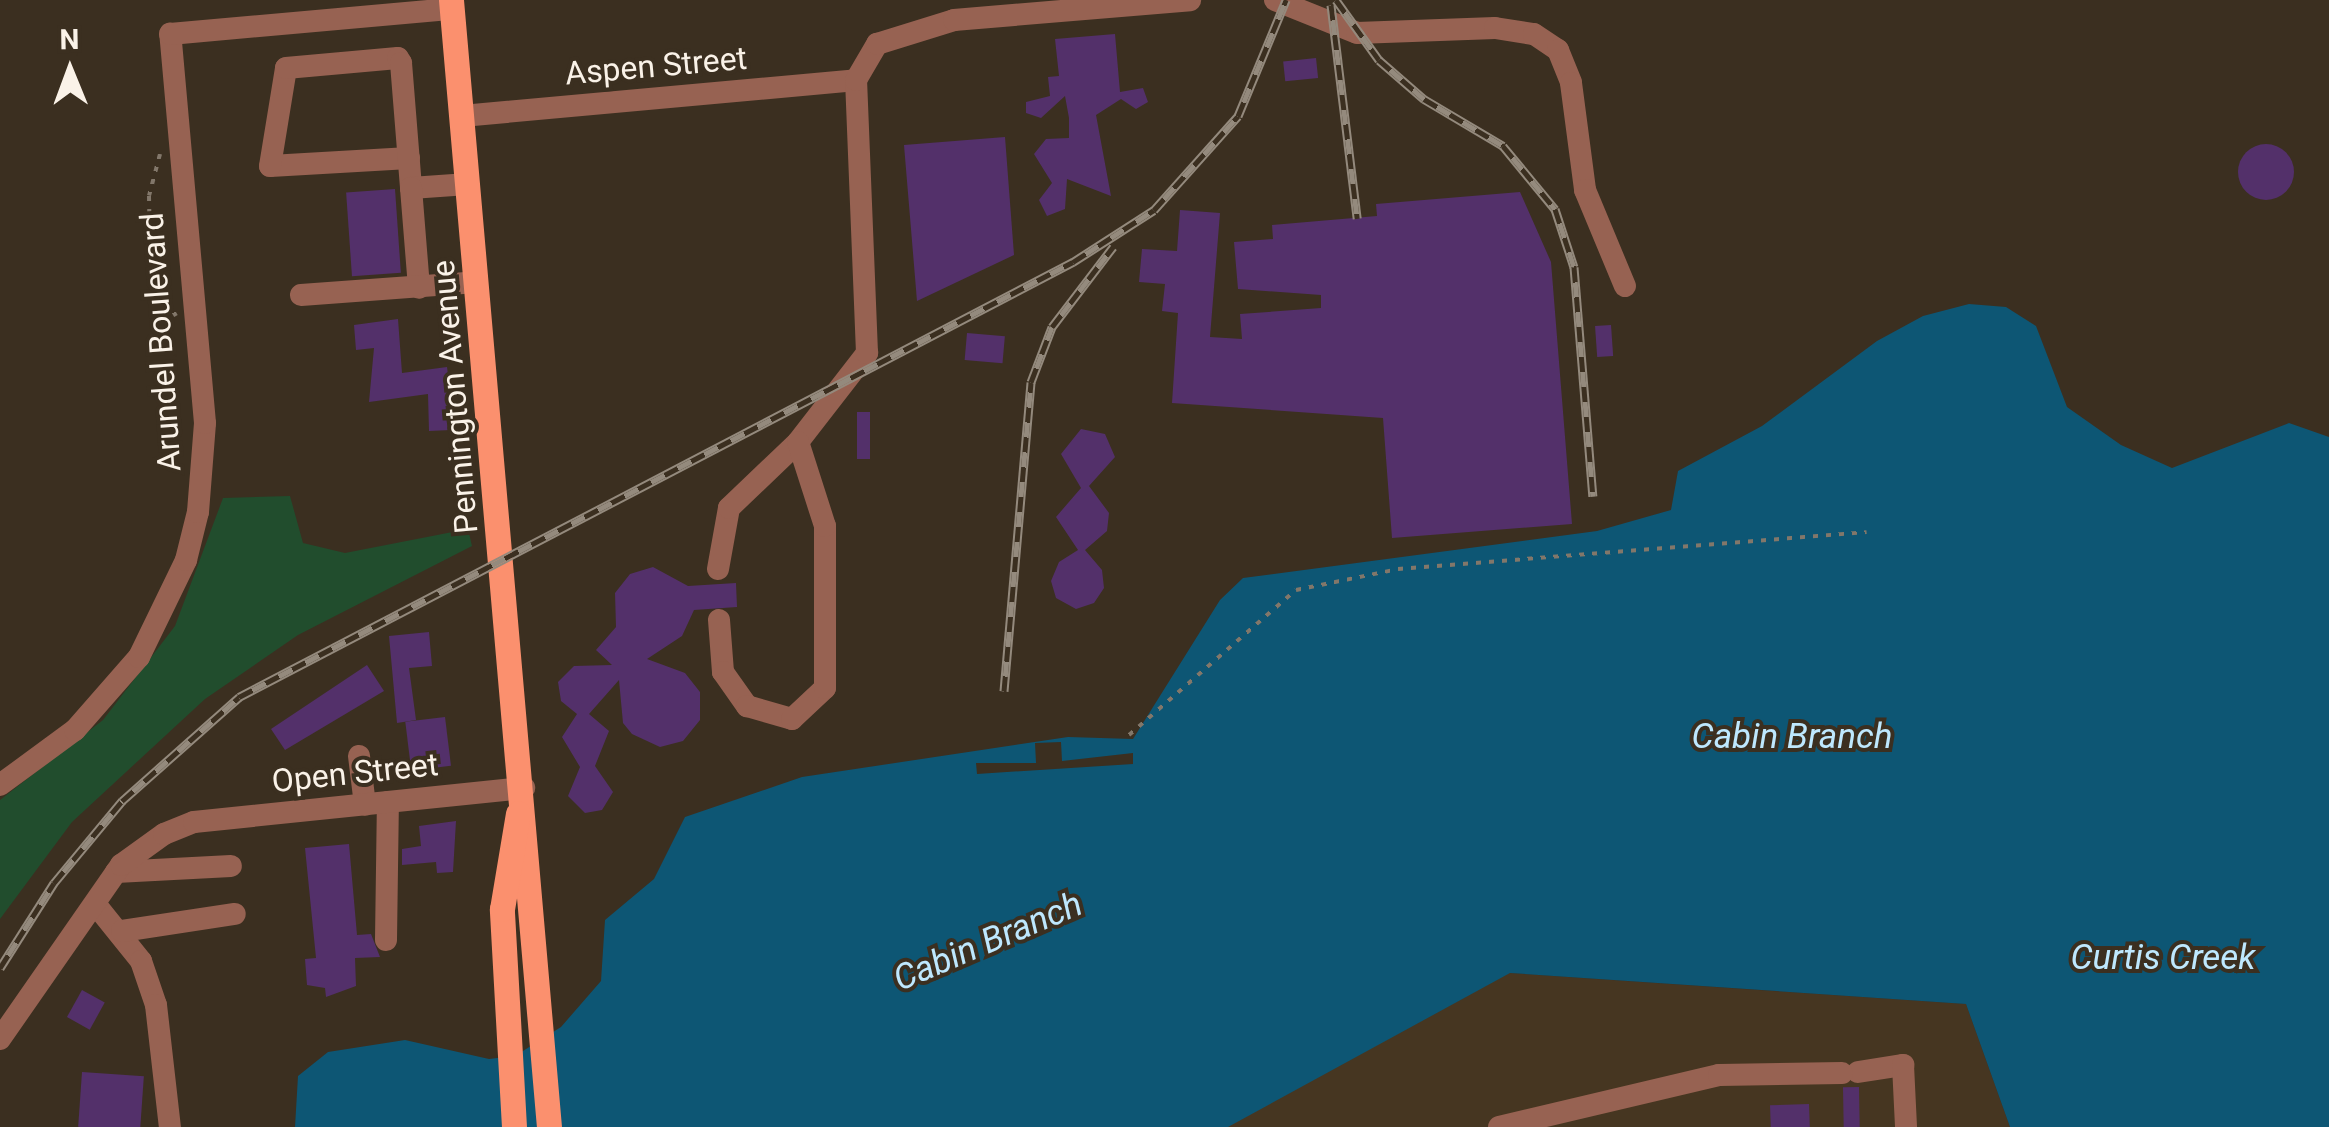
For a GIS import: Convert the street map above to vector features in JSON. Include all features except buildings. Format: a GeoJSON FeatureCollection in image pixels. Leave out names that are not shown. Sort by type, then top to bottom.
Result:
{"type":"FeatureCollection","features":[{"type":"Feature","properties":{"kind":"main road","name":"Pennington Avenue"},"geometry":{"type":"LineString","coordinates":[[451,5],[524,788],[549,1127]]}},
{"type":"Feature","properties":{"kind":"main road","name":"Pennington Avenue"},"geometry":{"type":"LineString","coordinates":[[514,1127],[502,909],[524,788]]}},
{"type":"Feature","properties":{"kind":"street"},"geometry":{"type":"LineString","coordinates":[[718,569],[729,508],[798,442],[867,353],[856,80],[877,44],[954,20],[1190,0]]}},
{"type":"Feature","properties":{"kind":"street"},"geometry":{"type":"LineString","coordinates":[[1276,0],[1357,33],[1495,28],[1534,34],[1558,50],[1572,83],[1586,190],[1625,286]]}},
{"type":"Feature","properties":{"kind":"street","name":"Arundel Boulevard"},"geometry":{"type":"LineString","coordinates":[[0,785],[75,730],[139,656],[186,560],[205,471],[200,343],[170,34],[451,5]]}},
{"type":"Feature","properties":{"kind":"street"},"geometry":{"type":"LineString","coordinates":[[409,158],[270,166],[286,68],[398,58],[409,158],[412,188],[419,288]]}},
{"type":"Feature","properties":{"kind":"street","name":"Aspen Street"},"geometry":{"type":"LineString","coordinates":[[462,116],[856,80]]}},
{"type":"Feature","properties":{"kind":"street"},"geometry":{"type":"LineString","coordinates":[[412,188],[468,184]]}},
{"type":"Feature","properties":{"kind":"street"},"geometry":{"type":"LineString","coordinates":[[301,295],[477,282]]}},
{"type":"Feature","properties":{"kind":"street"},"geometry":{"type":"LineString","coordinates":[[719,620],[723,672],[747,706],[792,719],[825,688],[825,526],[798,442]]}},
{"type":"Feature","properties":{"kind":"street"},"geometry":{"type":"LineString","coordinates":[[359,756],[377,804],[386,940]]}},
{"type":"Feature","properties":{"kind":"street","name":"Open Street"},"geometry":{"type":"LineString","coordinates":[[116,872],[138,850],[194,822],[524,788]]}},
{"type":"Feature","properties":{"kind":"street"},"geometry":{"type":"LineString","coordinates":[[0,1038],[116,872],[231,866]]}},
{"type":"Feature","properties":{"kind":"street"},"geometry":{"type":"LineString","coordinates":[[96,905],[122,931],[156,1005],[170,1127]]}},
{"type":"Feature","properties":{"kind":"street"},"geometry":{"type":"LineString","coordinates":[[122,931],[235,914]]}},
{"type":"Feature","properties":{"kind":"street"},"geometry":{"type":"LineString","coordinates":[[1499,1127],[1718,1075],[1850,1072],[1903,1065],[1906,1127]]}},
{"type":"Feature","properties":{"kind":"path"},"geometry":{"type":"LineString","coordinates":[[176,123],[148,196],[150,256],[160,295],[200,343]]}},
{"type":"Feature","properties":{"kind":"path"},"geometry":{"type":"LineString","coordinates":[[1129,736],[1296,590],[1398,568],[1867,532]]}},
{"type":"Feature","properties":{"kind":"shaded area"},"geometry":{"type":"Polygon","coordinates":[[[1509,973],[1966,1004],[2010,1127],[1226,1127],[1509,973]]]}},
{"type":"Feature","properties":{"kind":"green space"},"geometry":{"type":"Polygon","coordinates":[[[290,496],[303,543],[345,553],[468,529],[472,546],[298,635],[205,699],[72,822],[0,919],[0,800],[103,720],[175,626],[223,498],[290,496]]]}},
{"type":"Feature","properties":{"kind":"water","name":"Cabin Branch"},"geometry":{"type":"Polygon","coordinates":[[[1969,304],[2006,307],[2036,326],[2067,407],[2121,445],[2172,468],[2289,423],[2329,437],[2329,1127],[2010,1127],[1966,1004],[1510,973],[1228,1127],[295,1127],[298,1076],[328,1052],[405,1040],[489,1059],[515,1056],[561,1027],[601,981],[605,920],[654,879],[685,817],[802,777],[1068,737],[1133,739],[1220,600],[1243,578],[1597,531],[1671,510],[1678,471],[1762,426],[1877,341],[1923,316],[1969,304]]]}},
{"type":"Feature","properties":{"kind":"pier"},"geometry":{"type":"Polygon","coordinates":[[[1061,742],[1062,761],[1133,753],[1133,764],[977,774],[976,763],[1036,763],[1035,743],[1061,742]]]}},
{"type":"Feature","properties":{"kind":"railway"},"geometry":{"type":"LineString","coordinates":[[0,968],[54,883],[122,801],[239,697],[1073,262],[1154,210],[1238,116],[1286,0]]}},
{"type":"Feature","properties":{"kind":"railway"},"geometry":{"type":"LineString","coordinates":[[1336,0],[1379,60],[1424,99],[1503,146],[1555,209],[1574,267],[1593,496]]}},
{"type":"Feature","properties":{"kind":"railway"},"geometry":{"type":"LineString","coordinates":[[1331,5],[1357,218]]}},
{"type":"Feature","properties":{"kind":"railway"},"geometry":{"type":"LineString","coordinates":[[1004,691],[1031,382],[1052,327],[1113,247]]}},
{"type":"Feature","properties":{"kind":"water label","name":"Curtis Creek"},"geometry":{"type":"Point","coordinates":[2163,958]}}]}
